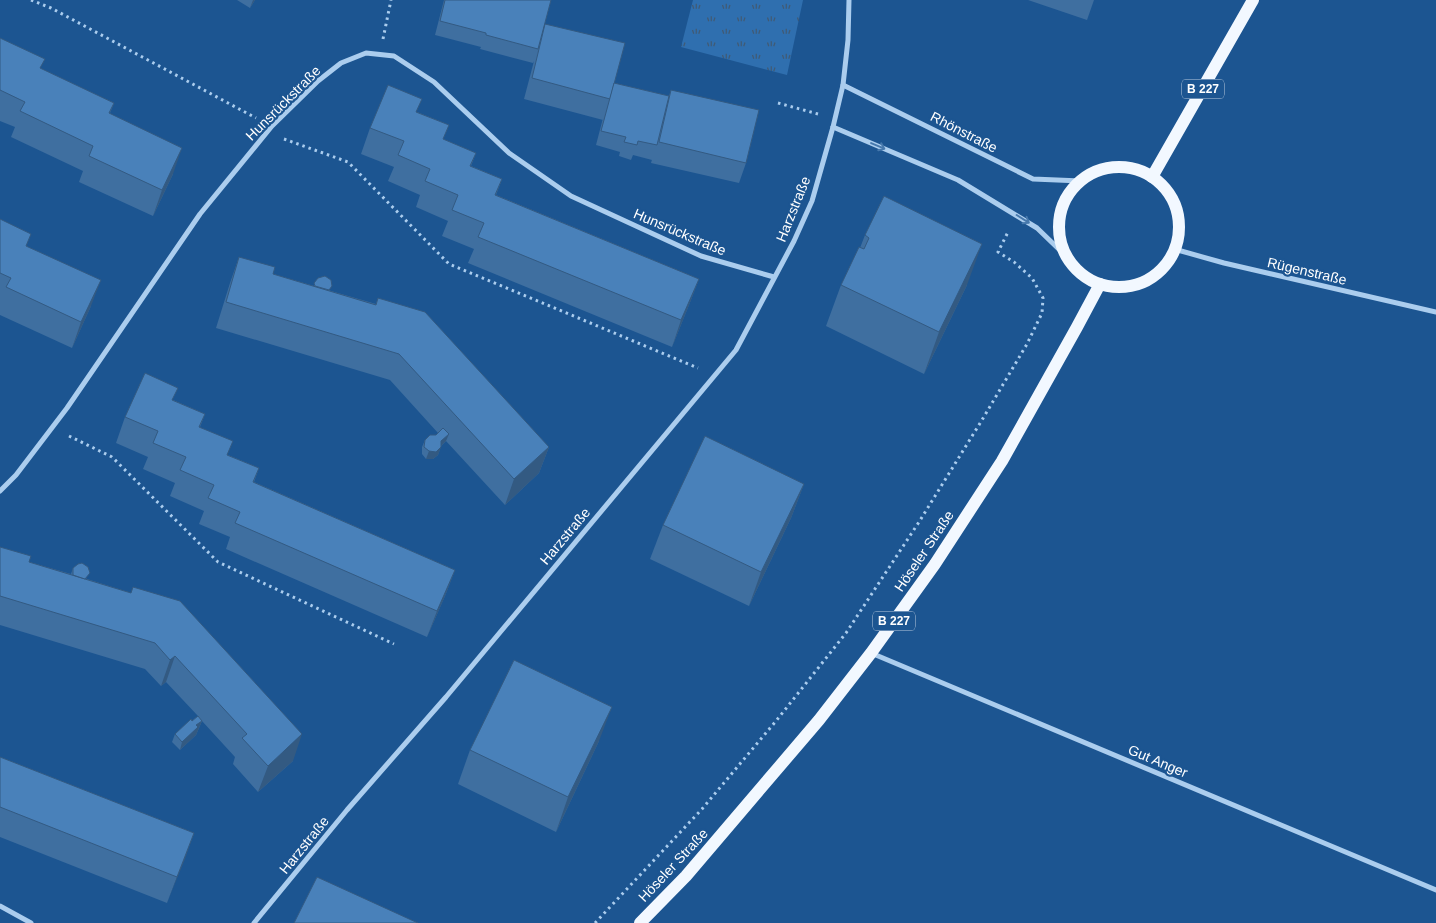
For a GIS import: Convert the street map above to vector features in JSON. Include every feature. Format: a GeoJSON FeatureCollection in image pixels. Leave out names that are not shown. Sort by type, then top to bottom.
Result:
{"type":"FeatureCollection","features":[{"type":"Feature","properties":{"kind":"main road","name":"B 227"},"geometry":{"type":"LineString","coordinates":[[1152,178],[1253,0]]}},
{"type":"Feature","properties":{"kind":"main road"},"geometry":{"type":"LineString","coordinates":[[1110,167],[1127,167],[1152,178],[1158,181],[1169,195],[1176,210],[1179,228],[1174,249],[1168,261],[1156,274],[1141,283],[1124,287],[1107,286],[1090,280],[1076,270],[1066,256],[1060,240],[1059,223],[1062,207],[1070,193],[1081,180],[1095,172],[1110,167]]}},
{"type":"Feature","properties":{"kind":"main road","name":"Höseler Straße"},"geometry":{"type":"LineString","coordinates":[[640,923],[686,876],[819,720],[871,653],[935,564],[1002,461],[1100,284]]}},
{"type":"Feature","properties":{"kind":"street"},"geometry":{"type":"LineString","coordinates":[[843,84],[848,40],[849,0]]}},
{"type":"Feature","properties":{"kind":"street","name":"Hunsrückstraße"},"geometry":{"type":"LineString","coordinates":[[0,491],[16,475],[52,427],[200,214],[272,126],[318,81],[341,63],[366,53],[394,56],[434,82],[509,153],[572,196],[701,256],[774,278]]}},
{"type":"Feature","properties":{"kind":"street","name":"Harzstraße"},"geometry":{"type":"LineString","coordinates":[[254,923],[347,810],[446,697],[736,350],[794,241],[812,201],[839,105],[843,84]]}},
{"type":"Feature","properties":{"kind":"street","name":"Rhönstraße"},"geometry":{"type":"LineString","coordinates":[[843,84],[1033,179],[1081,180]]}},
{"type":"Feature","properties":{"kind":"street"},"geometry":{"type":"LineString","coordinates":[[833,127],[958,180],[1037,228],[1066,256]]}},
{"type":"Feature","properties":{"kind":"street","name":"Rügenstraße"},"geometry":{"type":"LineString","coordinates":[[1174,249],[1224,263],[1436,312]]}},
{"type":"Feature","properties":{"kind":"street","name":"Gut Anger"},"geometry":{"type":"LineString","coordinates":[[871,653],[1436,890]]}},
{"type":"Feature","properties":{"kind":"street"},"geometry":{"type":"LineString","coordinates":[[0,906],[31,923]]}},
{"type":"Feature","properties":{"kind":"path"},"geometry":{"type":"LineString","coordinates":[[31,0],[51,8],[272,126]]}},
{"type":"Feature","properties":{"kind":"path"},"geometry":{"type":"LineString","coordinates":[[380,55],[391,0]]}},
{"type":"Feature","properties":{"kind":"path"},"geometry":{"type":"LineString","coordinates":[[778,103],[806,111]]}},
{"type":"Feature","properties":{"kind":"path"},"geometry":{"type":"LineString","coordinates":[[267,133],[348,162],[449,264],[715,375]]}},
{"type":"Feature","properties":{"kind":"path"},"geometry":{"type":"LineString","coordinates":[[595,923],[702,809],[776,721],[846,633],[919,522],[982,420],[1027,344],[1042,313],[1043,298],[1032,278],[1014,262],[998,252],[1016,215]]}},
{"type":"Feature","properties":{"kind":"path"},"geometry":{"type":"LineString","coordinates":[[52,427],[112,458],[218,562],[394,644]]}},
{"type":"Feature","properties":{"kind":"green space"},"geometry":{"type":"Polygon","coordinates":[[[693,0],[803,0],[787,75],[681,47],[693,0]]]}},
{"type":"Feature","properties":{"kind":"building"},"geometry":{"type":"Polygon","coordinates":[[[445,0],[551,0],[538,49],[440,21],[445,0]]]}},
{"type":"Feature","properties":{"kind":"building"},"geometry":{"type":"Polygon","coordinates":[[[545,24],[625,43],[610,99],[532,78],[545,24]]]}},
{"type":"Feature","properties":{"kind":"building"},"geometry":{"type":"Polygon","coordinates":[[[0,38],[45,59],[40,68],[114,103],[109,113],[182,148],[162,190],[89,156],[93,146],[20,111],[25,102],[0,90],[0,38]]]}},
{"type":"Feature","properties":{"kind":"building"},"geometry":{"type":"Polygon","coordinates":[[[614,83],[669,96],[657,145],[638,141],[637,145],[624,142],[626,137],[601,131],[614,83]]]}},
{"type":"Feature","properties":{"kind":"building"},"geometry":{"type":"Polygon","coordinates":[[[388,85],[422,99],[416,112],[449,125],[443,139],[476,153],[470,166],[502,179],[495,195],[699,279],[681,320],[478,237],[484,223],[452,210],[458,195],[425,181],[430,169],[398,155],[404,141],[370,128],[388,85]]]}},
{"type":"Feature","properties":{"kind":"building"},"geometry":{"type":"Polygon","coordinates":[[[671,90],[759,110],[746,163],[659,142],[671,90]]]}},
{"type":"Feature","properties":{"kind":"building"},"geometry":{"type":"Polygon","coordinates":[[[884,196],[982,244],[939,332],[841,285],[859,247],[864,249],[869,238],[865,235],[884,196]]]}},
{"type":"Feature","properties":{"kind":"building"},"geometry":{"type":"Polygon","coordinates":[[[0,219],[31,234],[26,246],[101,280],[81,322],[6,287],[11,278],[0,273],[0,219]]]}},
{"type":"Feature","properties":{"kind":"building"},"geometry":{"type":"Polygon","coordinates":[[[239,257],[275,267],[273,274],[376,305],[378,298],[425,312],[549,447],[514,479],[399,354],[226,302],[239,257]]]}},
{"type":"Feature","properties":{"kind":"building"},"geometry":{"type":"Polygon","coordinates":[[[325,276],[331,280],[332,286],[329,290],[315,286],[314,283],[318,278],[325,276]]]}},
{"type":"Feature","properties":{"kind":"building"},"geometry":{"type":"Polygon","coordinates":[[[145,373],[178,388],[172,400],[205,414],[199,427],[233,441],[227,455],[259,468],[253,482],[455,570],[437,611],[235,523],[240,512],[208,498],[214,485],[180,470],[186,457],[153,443],[158,431],[125,417],[145,373]]]}},
{"type":"Feature","properties":{"kind":"building"},"geometry":{"type":"Polygon","coordinates":[[[443,428],[449,434],[441,441],[441,447],[436,452],[429,451],[424,447],[425,440],[430,435],[436,435],[443,428]]]}},
{"type":"Feature","properties":{"kind":"building"},"geometry":{"type":"Polygon","coordinates":[[[705,436],[804,484],[761,572],[663,525],[705,436]]]}},
{"type":"Feature","properties":{"kind":"building"},"geometry":{"type":"Polygon","coordinates":[[[0,547],[31,556],[29,562],[131,593],[133,587],[180,601],[302,734],[268,766],[242,738],[247,734],[175,656],[170,660],[155,643],[0,596],[0,547]]]}},
{"type":"Feature","properties":{"kind":"building"},"geometry":{"type":"Polygon","coordinates":[[[82,563],[88,567],[90,573],[85,579],[73,575],[73,568],[82,563]]]}},
{"type":"Feature","properties":{"kind":"building"},"geometry":{"type":"Polygon","coordinates":[[[514,660],[612,707],[568,797],[470,750],[514,660]]]}},
{"type":"Feature","properties":{"kind":"building"},"geometry":{"type":"Polygon","coordinates":[[[198,716],[202,721],[196,725],[198,727],[182,742],[175,734],[191,719],[192,721],[198,716]]]}},
{"type":"Feature","properties":{"kind":"building"},"geometry":{"type":"Polygon","coordinates":[[[0,757],[194,833],[177,877],[0,807],[0,757]]]}},
{"type":"Feature","properties":{"kind":"building"},"geometry":{"type":"Polygon","coordinates":[[[317,877],[418,923],[294,923],[317,877]]]}}]}
